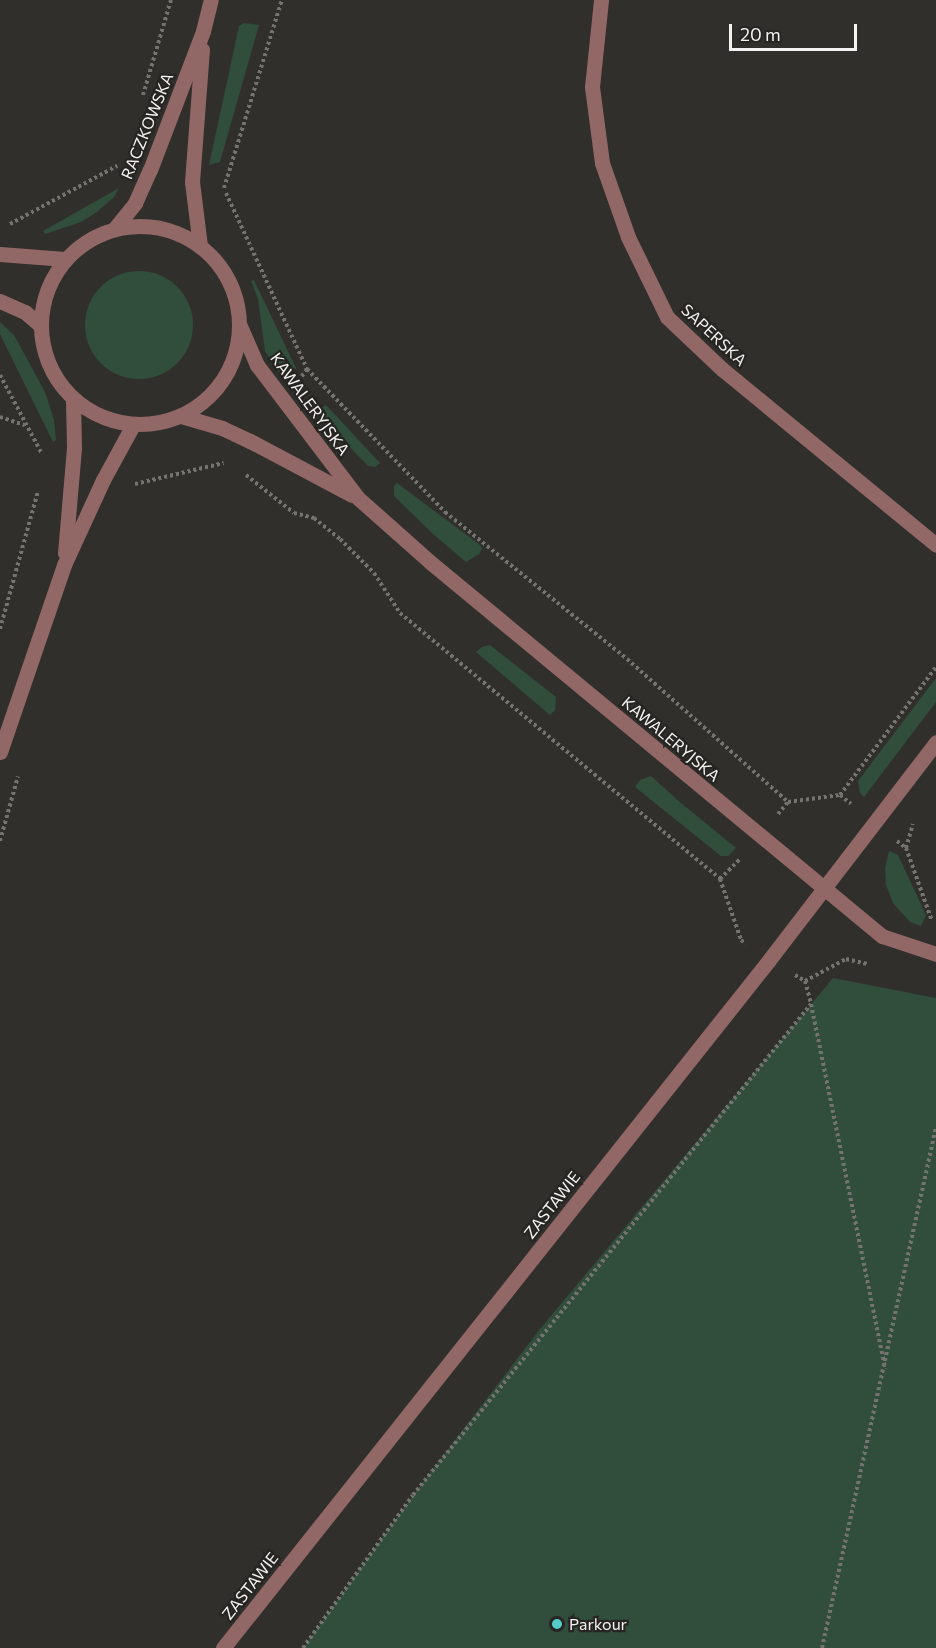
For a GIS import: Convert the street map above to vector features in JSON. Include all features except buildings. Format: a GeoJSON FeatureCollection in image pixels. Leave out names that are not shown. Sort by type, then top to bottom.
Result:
{"type":"FeatureCollection","features":[{"type":"Feature","properties":{"kind":"street","name":"RACZKOWSKA"},"geometry":{"type":"LineString","coordinates":[[115,228],[135,204],[203,31],[212,0]]}},
{"type":"Feature","properties":{"kind":"street","name":"SAPERSKA"},"geometry":{"type":"LineString","coordinates":[[601,0],[592,87],[602,163],[628,237],[667,317],[722,369],[936,545]]}},
{"type":"Feature","properties":{"kind":"street","name":"RACZKOWSKA"},"geometry":{"type":"LineString","coordinates":[[200,246],[192,182],[203,31]]}},
{"type":"Feature","properties":{"kind":"street"},"geometry":{"type":"LineString","coordinates":[[145,225],[174,231],[200,246],[222,268],[236,296],[240,326],[236,354],[224,380],[205,402],[181,416],[157,424],[133,425],[101,417],[73,400],[55,379],[43,352],[39,324],[46,289],[65,259],[88,240],[115,228],[145,225]]}},
{"type":"Feature","properties":{"kind":"street"},"geometry":{"type":"LineString","coordinates":[[0,254],[65,259]]}},
{"type":"Feature","properties":{"kind":"street"},"geometry":{"type":"LineString","coordinates":[[0,301],[25,312],[39,324]]}},
{"type":"Feature","properties":{"kind":"street","name":"KAWALERYJSKA"},"geometry":{"type":"LineString","coordinates":[[240,326],[257,365],[358,498],[458,585],[824,887]]}},
{"type":"Feature","properties":{"kind":"street"},"geometry":{"type":"LineString","coordinates":[[64,565],[74,447],[73,400]]}},
{"type":"Feature","properties":{"kind":"street","name":"KAWALERYJSKA"},"geometry":{"type":"LineString","coordinates":[[181,416],[222,428],[358,498]]}},
{"type":"Feature","properties":{"kind":"street"},"geometry":{"type":"LineString","coordinates":[[0,752],[64,565],[103,480],[133,425]]}},
{"type":"Feature","properties":{"kind":"street"},"geometry":{"type":"LineString","coordinates":[[936,742],[824,887],[882,936],[936,954]]}},
{"type":"Feature","properties":{"kind":"street","name":"ZASTAWIE"},"geometry":{"type":"LineString","coordinates":[[224,1648],[824,887]]}},
{"type":"Feature","properties":{"kind":"path"},"geometry":{"type":"LineString","coordinates":[[143,98],[171,0]]}},
{"type":"Feature","properties":{"kind":"path"},"geometry":{"type":"LineString","coordinates":[[224,188],[282,0]]}},
{"type":"Feature","properties":{"kind":"path"},"geometry":{"type":"LineString","coordinates":[[307,369],[445,512],[627,659],[788,802],[840,795],[936,668]]}},
{"type":"Feature","properties":{"kind":"path"},"geometry":{"type":"LineString","coordinates":[[0,417],[26,425]]}},
{"type":"Feature","properties":{"kind":"path"},"geometry":{"type":"LineString","coordinates":[[238,470],[294,513],[314,518],[340,539],[374,573],[400,613],[720,879]]}},
{"type":"Feature","properties":{"kind":"path"},"geometry":{"type":"LineString","coordinates":[[0,629],[40,484]]}},
{"type":"Feature","properties":{"kind":"path"},"geometry":{"type":"LineString","coordinates":[[840,795],[906,848],[933,923]]}},
{"type":"Feature","properties":{"kind":"path"},"geometry":{"type":"LineString","coordinates":[[906,848],[918,817]]}},
{"type":"Feature","properties":{"kind":"path"},"geometry":{"type":"LineString","coordinates":[[876,967],[846,959],[805,981],[885,1369]]}},
{"type":"Feature","properties":{"kind":"path"},"geometry":{"type":"LineString","coordinates":[[303,1648],[413,1495],[811,1004]]}},
{"type":"Feature","properties":{"kind":"path"},"geometry":{"type":"LineString","coordinates":[[822,1648],[885,1369],[936,1127]]}},
{"type":"Feature","properties":{"kind":"green space"},"geometry":{"type":"Polygon","coordinates":[[[244,23],[259,25],[220,162],[209,165],[239,26],[244,23]]]}},
{"type":"Feature","properties":{"kind":"green space"},"geometry":{"type":"Polygon","coordinates":[[[119,188],[114,197],[81,222],[45,234],[43,231],[119,188]]]}},
{"type":"Feature","properties":{"kind":"green space"},"geometry":{"type":"Polygon","coordinates":[[[139,271],[160,275],[177,287],[189,304],[193,325],[189,346],[177,363],[160,375],[139,379],[118,375],[101,363],[89,346],[85,325],[89,304],[101,287],[118,275],[139,271]]]}},
{"type":"Feature","properties":{"kind":"green space"},"geometry":{"type":"Polygon","coordinates":[[[254,280],[296,368],[284,380],[265,351],[258,299],[251,281],[254,280]]]}},
{"type":"Feature","properties":{"kind":"green space"},"geometry":{"type":"Polygon","coordinates":[[[0,322],[14,335],[45,392],[54,420],[56,440],[53,442],[0,334],[0,322]]]}},
{"type":"Feature","properties":{"kind":"green space"},"geometry":{"type":"Polygon","coordinates":[[[327,406],[380,463],[375,467],[368,466],[317,413],[317,407],[327,406]]]}},
{"type":"Feature","properties":{"kind":"green space"},"geometry":{"type":"Polygon","coordinates":[[[397,483],[480,545],[482,549],[479,554],[466,562],[433,534],[394,496],[394,486],[397,483]]]}},
{"type":"Feature","properties":{"kind":"green space"},"geometry":{"type":"Polygon","coordinates":[[[490,645],[556,697],[555,710],[550,715],[476,652],[490,645]]]}},
{"type":"Feature","properties":{"kind":"green space"},"geometry":{"type":"Polygon","coordinates":[[[936,678],[936,702],[864,797],[860,793],[858,781],[936,678]]]}},
{"type":"Feature","properties":{"kind":"green space"},"geometry":{"type":"Polygon","coordinates":[[[651,776],[736,848],[728,856],[721,856],[635,787],[640,780],[651,776]]]}},
{"type":"Feature","properties":{"kind":"green space"},"geometry":{"type":"Polygon","coordinates":[[[889,851],[898,855],[926,915],[921,926],[910,922],[893,903],[886,885],[885,868],[889,851]]]}},
{"type":"Feature","properties":{"kind":"green space"},"geometry":{"type":"Polygon","coordinates":[[[833,978],[936,998],[936,1648],[303,1648],[413,1495],[540,1329],[833,978]]]}},
{"type":"Feature","properties":{"kind":"place","name":"Parkour"},"geometry":{"type":"Point","coordinates":[557,1624]}}]}
